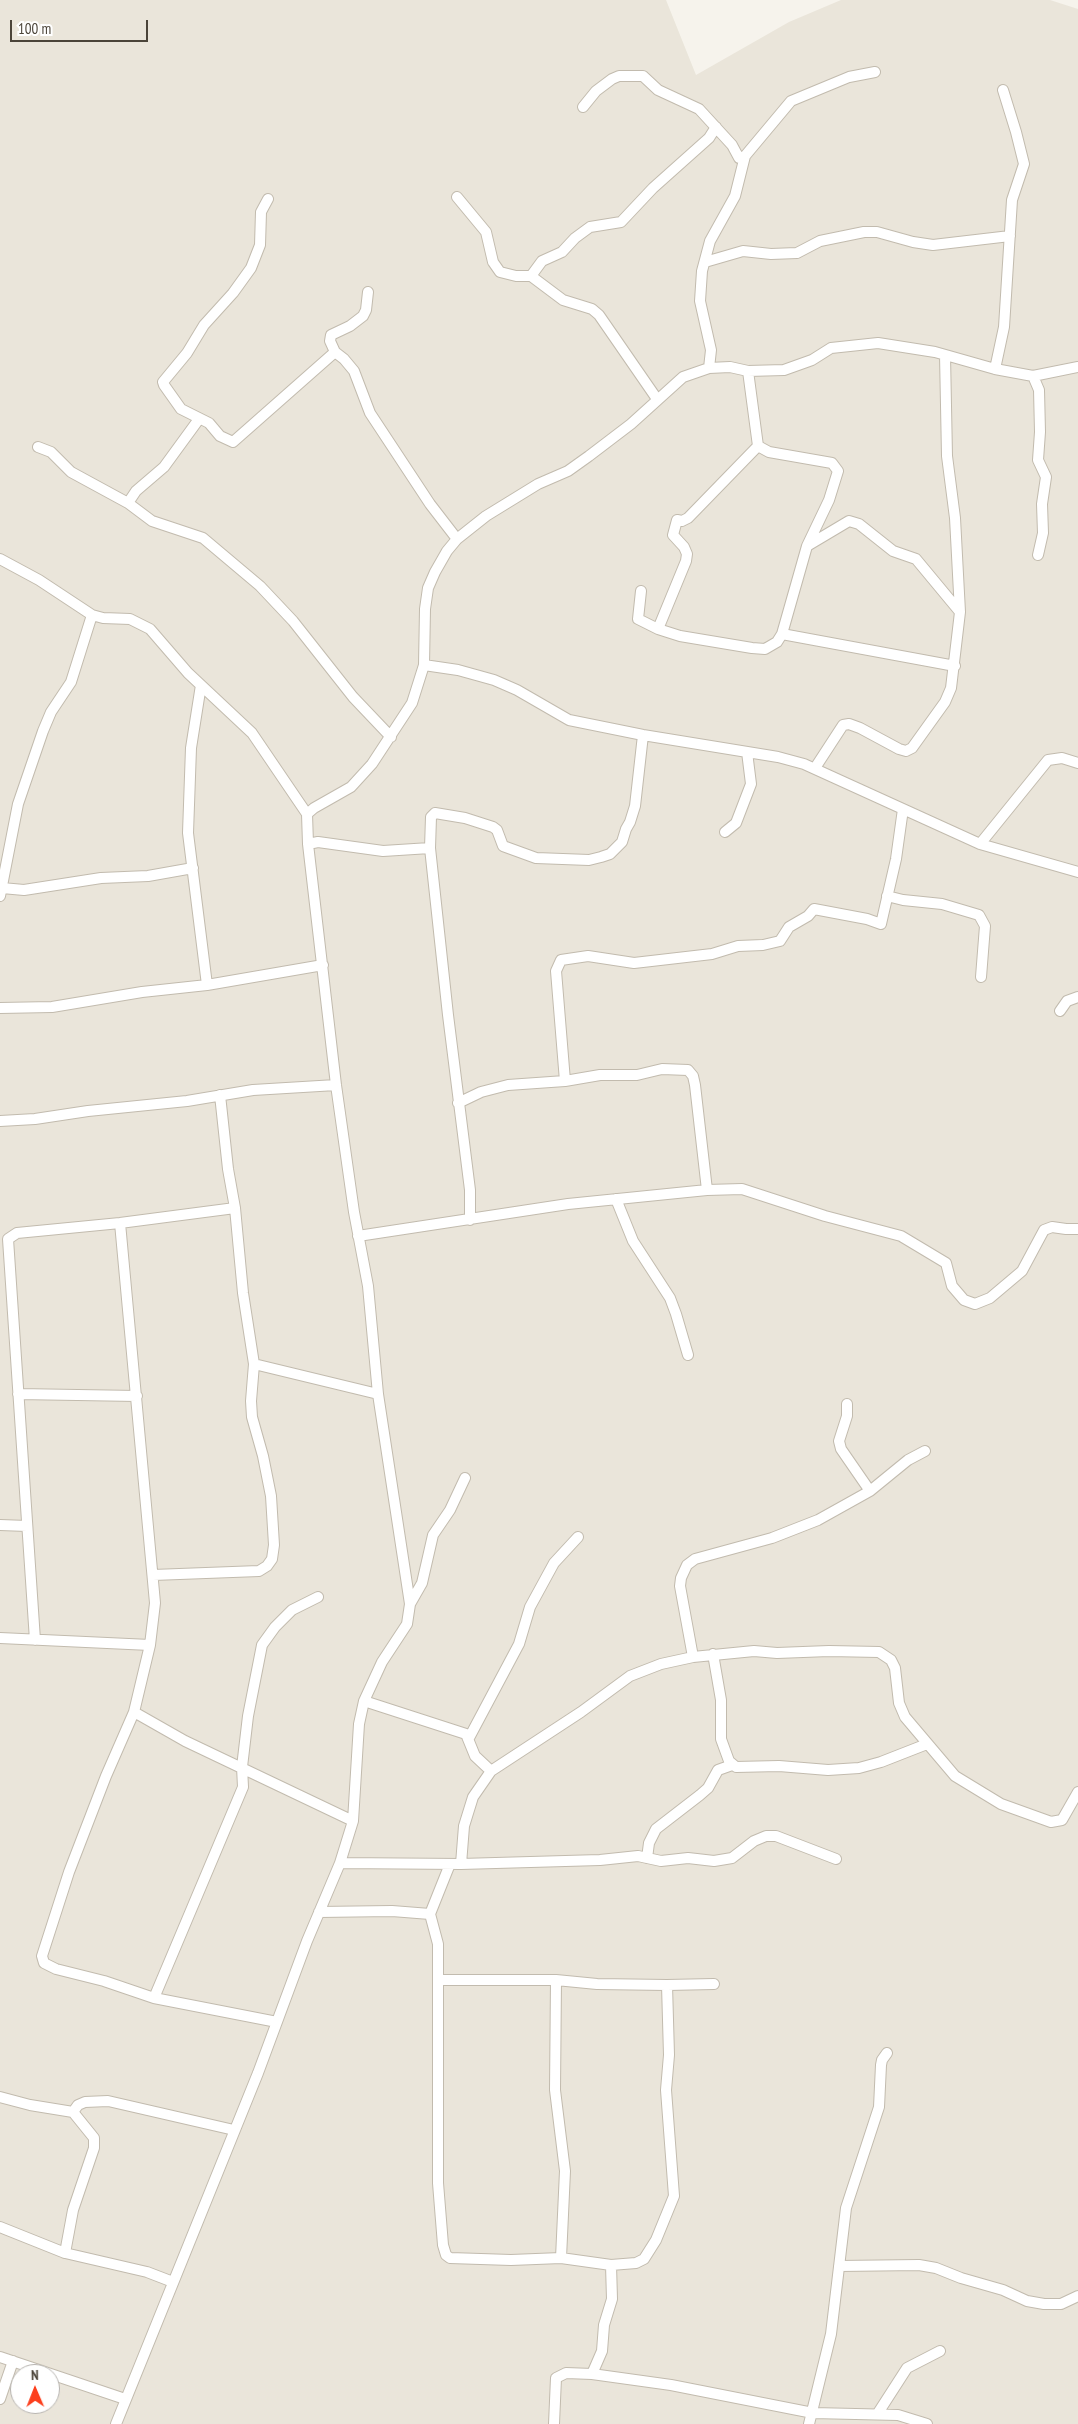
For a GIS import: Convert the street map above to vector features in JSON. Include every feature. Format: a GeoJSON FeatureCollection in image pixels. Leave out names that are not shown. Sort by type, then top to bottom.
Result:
{"type":"FeatureCollection","features":[{"type":"Feature","properties":{"kind":"street"},"geometry":{"type":"LineString","coordinates":[[709,368],[711,350],[700,301],[702,270],[710,241],[735,196],[745,156],[790,101],[849,76],[875,72]]}},
{"type":"Feature","properties":{"kind":"street"},"geometry":{"type":"LineString","coordinates":[[583,107],[596,91],[612,79],[619,76],[643,76],[658,90],[699,109],[732,145],[739,158],[745,156]]}},
{"type":"Feature","properties":{"kind":"street"},"geometry":{"type":"LineString","coordinates":[[995,369],[1004,327],[1012,200],[1024,164],[1003,90]]}},
{"type":"Feature","properties":{"kind":"street"},"geometry":{"type":"LineString","coordinates":[[531,276],[542,261],[562,252],[575,238],[590,227],[621,222],[653,188],[709,138],[716,127]]}},
{"type":"Feature","properties":{"kind":"street"},"geometry":{"type":"LineString","coordinates":[[457,197],[486,232],[493,262],[500,272],[516,276],[531,276],[563,300],[592,309],[599,315],[657,399]]}},
{"type":"Feature","properties":{"kind":"street"},"geometry":{"type":"LineString","coordinates":[[268,199],[261,212],[260,245],[251,268],[233,293],[204,325],[187,354],[163,382],[176,404],[199,419],[209,423],[220,436],[233,442],[335,352]]}},
{"type":"Feature","properties":{"kind":"street"},"geometry":{"type":"LineString","coordinates":[[705,262],[743,251],[771,254],[797,253],[820,241],[864,232],[877,232],[913,242],[933,244],[1010,236]]}},
{"type":"Feature","properties":{"kind":"street"},"geometry":{"type":"LineString","coordinates":[[368,292],[366,310],[363,316],[350,326],[331,335],[330,341],[335,352],[351,365],[370,413],[430,504],[457,539]]}},
{"type":"Feature","properties":{"kind":"street"},"geometry":{"type":"LineString","coordinates":[[307,814],[351,787],[372,764],[412,704],[424,665],[425,609],[428,588],[435,572],[457,539],[486,516],[538,484],[568,471],[631,424],[683,377],[709,368],[730,367],[748,371],[794,368],[831,348],[878,343],[946,355],[995,369],[1033,376],[1078,367]]}},
{"type":"Feature","properties":{"kind":"street"},"geometry":{"type":"LineString","coordinates":[[815,768],[843,725],[849,724],[860,728],[899,749],[906,751],[912,748],[945,702],[955,666],[960,612],[955,518],[947,456],[946,355]]}},
{"type":"Feature","properties":{"kind":"street"},"geometry":{"type":"LineString","coordinates":[[748,371],[758,446]]}},
{"type":"Feature","properties":{"kind":"street"},"geometry":{"type":"LineString","coordinates":[[1033,376],[1039,390],[1040,432],[1038,460],[1046,478],[1041,509],[1043,533],[1038,555]]}},
{"type":"Feature","properties":{"kind":"street"},"geometry":{"type":"LineString","coordinates":[[128,503],[136,491],[168,462],[199,419]]}},
{"type":"Feature","properties":{"kind":"street"},"geometry":{"type":"LineString","coordinates":[[641,591],[638,619],[658,629],[729,645],[765,649],[777,642],[782,634],[807,546],[829,500],[838,471],[832,463],[769,452],[758,446]]}},
{"type":"Feature","properties":{"kind":"street"},"geometry":{"type":"LineString","coordinates":[[658,629],[686,561],[687,554],[684,547],[673,534],[677,520],[682,521],[688,518],[758,446]]}},
{"type":"Feature","properties":{"kind":"street"},"geometry":{"type":"LineString","coordinates":[[38,447],[51,452],[71,472],[128,503],[152,521],[202,538],[260,586],[293,621],[353,697],[391,737]]}},
{"type":"Feature","properties":{"kind":"street"},"geometry":{"type":"LineString","coordinates":[[807,546],[849,521],[859,524],[893,551],[916,559],[960,612]]}},
{"type":"Feature","properties":{"kind":"street"},"geometry":{"type":"LineString","coordinates":[[0,559],[39,580],[92,615],[103,618],[130,619],[150,629],[164,648],[200,686],[252,734],[307,814],[308,844],[336,1085],[358,1236],[370,1300],[378,1394],[410,1604],[407,1624],[382,1662],[364,1700],[359,1724],[353,1821],[340,1863],[116,2424]]}},
{"type":"Feature","properties":{"kind":"street"},"geometry":{"type":"LineString","coordinates":[[92,615],[71,682],[51,712],[43,730],[18,804],[1,892],[101,878],[148,876],[193,868]]}},
{"type":"Feature","properties":{"kind":"street"},"geometry":{"type":"LineString","coordinates":[[782,634],[955,666]]}},
{"type":"Feature","properties":{"kind":"street"},"geometry":{"type":"LineString","coordinates":[[424,665],[458,670],[494,680],[517,690],[569,720],[643,735],[778,757],[815,768],[980,844],[1078,872]]}},
{"type":"Feature","properties":{"kind":"street"},"geometry":{"type":"LineString","coordinates":[[200,686],[191,748],[188,833],[208,985]]}},
{"type":"Feature","properties":{"kind":"street"},"geometry":{"type":"LineString","coordinates":[[470,1220],[470,1190],[458,1102],[430,848],[431,817],[435,813],[465,818],[493,827],[497,830],[503,846],[536,858],[590,860],[610,854],[622,842],[635,806],[643,735]]}},
{"type":"Feature","properties":{"kind":"street"},"geometry":{"type":"LineString","coordinates":[[724,832],[736,823],[751,784],[746,752]]}},
{"type":"Feature","properties":{"kind":"street"},"geometry":{"type":"LineString","coordinates":[[980,844],[1048,760],[1062,758],[1078,763]]}},
{"type":"Feature","properties":{"kind":"street"},"geometry":{"type":"LineString","coordinates":[[565,1082],[556,971],[562,960],[588,956],[634,963],[712,954],[738,946],[764,945],[780,941],[789,927],[808,916],[814,909],[867,919],[881,924],[896,859],[903,809]]}},
{"type":"Feature","properties":{"kind":"street"},"geometry":{"type":"LineString","coordinates":[[308,844],[318,842],[383,851],[430,848]]}},
{"type":"Feature","properties":{"kind":"street"},"geometry":{"type":"LineString","coordinates":[[887,896],[903,900],[947,905],[979,915],[985,926],[981,977]]}},
{"type":"Feature","properties":{"kind":"street"},"geometry":{"type":"LineString","coordinates":[[0,1008],[52,1008],[142,992],[208,985],[323,965]]}},
{"type":"Feature","properties":{"kind":"street"},"geometry":{"type":"LineString","coordinates":[[1060,1011],[1067,1002],[1078,997]]}},
{"type":"Feature","properties":{"kind":"street"},"geometry":{"type":"LineString","coordinates":[[458,1102],[481,1092],[508,1085],[565,1082],[600,1076],[637,1075],[662,1069],[688,1070],[693,1076],[695,1086],[707,1190]]}},
{"type":"Feature","properties":{"kind":"street"},"geometry":{"type":"LineString","coordinates":[[0,1121],[35,1119],[88,1111],[187,1101],[253,1090],[336,1085]]}},
{"type":"Feature","properties":{"kind":"street"},"geometry":{"type":"LineString","coordinates":[[153,1575],[259,1571],[272,1559],[274,1545],[271,1496],[263,1456],[252,1418],[250,1401],[254,1364],[243,1293],[236,1208],[228,1169],[220,1095]]}},
{"type":"Feature","properties":{"kind":"street"},"geometry":{"type":"LineString","coordinates":[[358,1236],[616,1199],[663,1196],[707,1190],[742,1189],[825,1216],[901,1236],[946,1263],[952,1286],[964,1300],[974,1304],[990,1298],[1022,1271],[1044,1230],[1052,1227],[1078,1228]]}},
{"type":"Feature","properties":{"kind":"street"},"geometry":{"type":"LineString","coordinates":[[616,1199],[634,1241],[670,1298],[688,1355]]}},
{"type":"Feature","properties":{"kind":"street"},"geometry":{"type":"LineString","coordinates":[[35,1640],[8,1239],[17,1233],[120,1223],[236,1208]]}},
{"type":"Feature","properties":{"kind":"street"},"geometry":{"type":"LineString","coordinates":[[120,1223],[155,1603],[150,1645],[134,1712],[106,1776],[69,1872],[42,1956],[44,1963],[56,1969],[104,1981],[154,1998],[277,2022]]}},
{"type":"Feature","properties":{"kind":"street"},"geometry":{"type":"LineString","coordinates":[[254,1364],[378,1394]]}},
{"type":"Feature","properties":{"kind":"street"},"geometry":{"type":"LineString","coordinates":[[18,1394],[136,1396]]}},
{"type":"Feature","properties":{"kind":"street"},"geometry":{"type":"LineString","coordinates":[[847,1404],[848,1416],[839,1440],[841,1449],[870,1491]]}},
{"type":"Feature","properties":{"kind":"street"},"geometry":{"type":"LineString","coordinates":[[693,1657],[681,1594],[681,1578],[687,1565],[696,1559],[772,1538],[818,1520],[870,1491],[908,1460],[925,1451]]}},
{"type":"Feature","properties":{"kind":"street"},"geometry":{"type":"LineString","coordinates":[[410,1604],[425,1576],[433,1535],[450,1510],[465,1478]]}},
{"type":"Feature","properties":{"kind":"street"},"geometry":{"type":"LineString","coordinates":[[0,1525],[27,1526]]}},
{"type":"Feature","properties":{"kind":"street"},"geometry":{"type":"LineString","coordinates":[[469,1738],[519,1644],[530,1607],[554,1563],[578,1537]]}},
{"type":"Feature","properties":{"kind":"street"},"geometry":{"type":"LineString","coordinates":[[154,1998],[242,1787],[242,1767],[249,1709],[262,1645],[275,1627],[292,1610],[318,1597]]}},
{"type":"Feature","properties":{"kind":"street"},"geometry":{"type":"LineString","coordinates":[[0,1638],[150,1645]]}},
{"type":"Feature","properties":{"kind":"street"},"geometry":{"type":"LineString","coordinates":[[461,1864],[466,1819],[473,1797],[491,1771],[581,1712],[630,1676],[661,1664],[714,1654],[754,1650],[777,1653],[879,1652],[886,1656],[895,1668],[901,1710],[955,1776],[1001,1804],[1051,1822],[1062,1820],[1078,1792]]}},
{"type":"Feature","properties":{"kind":"street"},"geometry":{"type":"LineString","coordinates":[[714,1654],[721,1700],[721,1739],[725,1754],[732,1765]]}},
{"type":"Feature","properties":{"kind":"street"},"geometry":{"type":"LineString","coordinates":[[364,1700],[466,1734],[474,1756],[491,1771]]}},
{"type":"Feature","properties":{"kind":"street"},"geometry":{"type":"LineString","coordinates":[[134,1712],[185,1741],[353,1821]]}},
{"type":"Feature","properties":{"kind":"street"},"geometry":{"type":"LineString","coordinates":[[648,1858],[649,1843],[656,1829],[708,1788],[718,1770],[732,1765],[742,1768],[780,1766],[828,1770],[859,1768],[881,1762],[928,1744]]}},
{"type":"Feature","properties":{"kind":"street"},"geometry":{"type":"LineString","coordinates":[[340,1863],[461,1864],[600,1860],[630,1856],[670,1862],[688,1858],[706,1862],[724,1860],[740,1854],[754,1842],[766,1836],[776,1836],[836,1859]]}},
{"type":"Feature","properties":{"kind":"street"},"geometry":{"type":"LineString","coordinates":[[450,1864],[430,1914],[438,1944],[437,2148],[441,2220],[446,2255],[457,2259],[561,2258],[611,2265],[636,2263],[644,2259],[656,2240],[674,2196],[666,2090],[669,2055],[667,1985]]}},
{"type":"Feature","properties":{"kind":"street"},"geometry":{"type":"LineString","coordinates":[[319,1912],[392,1911],[430,1914]]}},
{"type":"Feature","properties":{"kind":"street"},"geometry":{"type":"LineString","coordinates":[[439,1980],[556,1980],[597,1984],[714,1984]]}},
{"type":"Feature","properties":{"kind":"street"},"geometry":{"type":"LineString","coordinates":[[556,1980],[555,2090],[565,2171],[561,2258]]}},
{"type":"Feature","properties":{"kind":"street"},"geometry":{"type":"LineString","coordinates":[[809,2424],[831,2334],[846,2208],[879,2107],[882,2060],[887,2054]]}},
{"type":"Feature","properties":{"kind":"street"},"geometry":{"type":"LineString","coordinates":[[0,2097],[30,2105],[73,2112],[94,2138],[94,2148],[73,2210],[65,2253]]}},
{"type":"Feature","properties":{"kind":"street"},"geometry":{"type":"LineString","coordinates":[[73,2112],[85,2102],[108,2101],[234,2130]]}},
{"type":"Feature","properties":{"kind":"street"},"geometry":{"type":"LineString","coordinates":[[0,2227],[65,2253],[147,2272],[173,2282]]}},
{"type":"Feature","properties":{"kind":"street"},"geometry":{"type":"LineString","coordinates":[[592,2374],[602,2351],[604,2325],[612,2299],[611,2265]]}},
{"type":"Feature","properties":{"kind":"street"},"geometry":{"type":"LineString","coordinates":[[839,2266],[919,2265],[936,2268],[961,2278],[1003,2290],[1027,2301],[1044,2304],[1061,2304],[1078,2296]]}},
{"type":"Feature","properties":{"kind":"street"},"geometry":{"type":"LineString","coordinates":[[878,2413],[907,2368],[940,2351]]}},
{"type":"Feature","properties":{"kind":"street"},"geometry":{"type":"LineString","coordinates":[[0,2357],[125,2398]]}},
{"type":"Feature","properties":{"kind":"street"},"geometry":{"type":"LineString","coordinates":[[0,2399],[13,2361]]}},
{"type":"Feature","properties":{"kind":"street"},"geometry":{"type":"LineString","coordinates":[[554,2424],[556,2378],[566,2372],[671,2385],[813,2413],[878,2413],[898,2415],[927,2424]]}},
{"type":"Feature","properties":{"kind":"shaded area"},"geometry":{"type":"Polygon","coordinates":[[[0,0],[666,0],[696,75],[789,22],[841,0],[1050,0],[1078,9],[1078,2424],[0,2424],[0,0]]]}}]}
